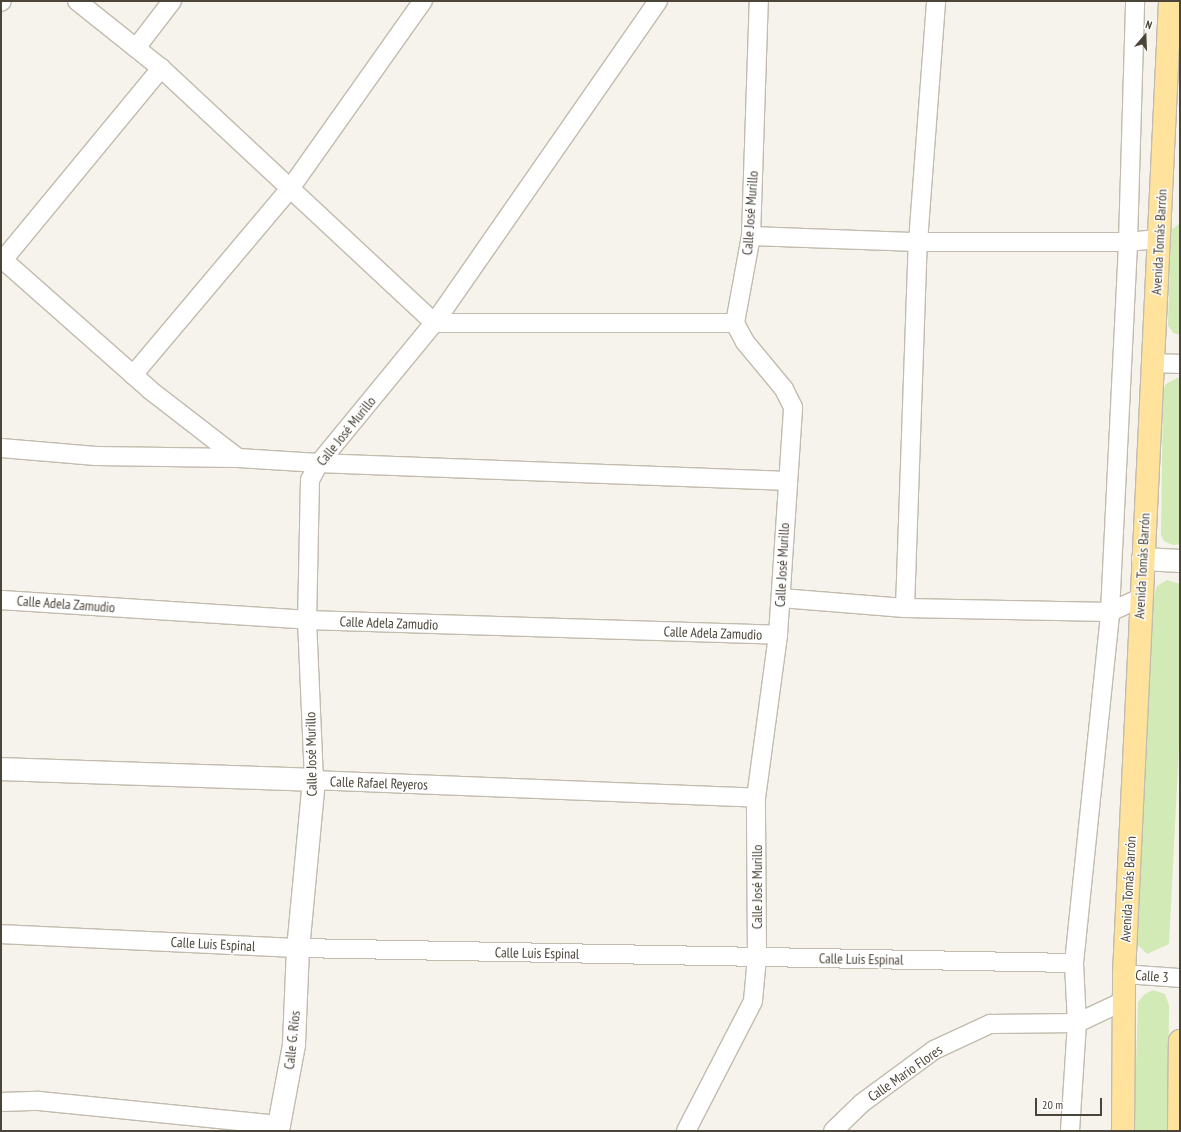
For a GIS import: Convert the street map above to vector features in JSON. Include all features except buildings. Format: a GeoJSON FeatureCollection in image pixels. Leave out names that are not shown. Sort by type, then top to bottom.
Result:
{"type":"FeatureCollection","features":[{"type":"Feature","properties":{"kind":"main road","name":"Avenida Tomás Barrón"},"geometry":{"type":"LineString","coordinates":[[1123,1131],[1124,974],[1140,598],[1154,363],[1157,239],[1171,180],[1170,1]]}},
{"type":"Feature","properties":{"kind":"main road"},"geometry":{"type":"LineString","coordinates":[[1179,1131],[1180,1041]]}},
{"type":"Feature","properties":{"kind":"street"},"geometry":{"type":"LineString","coordinates":[[77,1],[161,68],[289,190],[434,323],[735,323]]}},
{"type":"Feature","properties":{"kind":"street"},"geometry":{"type":"LineString","coordinates":[[136,48],[172,1]]}},
{"type":"Feature","properties":{"kind":"street"},"geometry":{"type":"LineString","coordinates":[[133,375],[289,190],[423,1]]}},
{"type":"Feature","properties":{"kind":"street","name":"Calle José Murillo"},"geometry":{"type":"LineString","coordinates":[[298,948],[314,780],[307,620],[310,480],[319,464],[434,323],[658,1]]}},
{"type":"Feature","properties":{"kind":"street","name":"Calle José Murillo"},"geometry":{"type":"LineString","coordinates":[[686,1131],[753,1001],[757,958],[756,798],[778,635],[781,598],[787,481],[793,407],[784,389],[745,342],[735,323],[751,236],[759,1]]}},
{"type":"Feature","properties":{"kind":"street"},"geometry":{"type":"LineString","coordinates":[[905,608],[918,242],[936,1]]}},
{"type":"Feature","properties":{"kind":"street"},"geometry":{"type":"LineString","coordinates":[[1070,1131],[1077,1024],[1074,963],[1110,612],[1128,242],[1135,1]]}},
{"type":"Feature","properties":{"kind":"street"},"geometry":{"type":"LineString","coordinates":[[161,68],[2,259],[133,375],[238,458]]}},
{"type":"Feature","properties":{"kind":"street"},"geometry":{"type":"LineString","coordinates":[[751,236],[918,242],[1128,242],[1157,239]]}},
{"type":"Feature","properties":{"kind":"street"},"geometry":{"type":"LineString","coordinates":[[1154,363],[1180,364]]}},
{"type":"Feature","properties":{"kind":"street"},"geometry":{"type":"LineString","coordinates":[[1,448],[96,456],[238,458],[319,464],[787,481]]}},
{"type":"Feature","properties":{"kind":"street"},"geometry":{"type":"LineString","coordinates":[[1143,559],[1180,561]]}},
{"type":"Feature","properties":{"kind":"street"},"geometry":{"type":"LineString","coordinates":[[781,598],[905,608],[1110,612],[1140,598]]}},
{"type":"Feature","properties":{"kind":"street","name":"Calle Adela Zamudio"},"geometry":{"type":"LineString","coordinates":[[1,600],[307,620],[778,635]]}},
{"type":"Feature","properties":{"kind":"street","name":"Calle Rafael Reyeros"},"geometry":{"type":"LineString","coordinates":[[1,769],[756,798]]}},
{"type":"Feature","properties":{"kind":"street","name":"Calle Luis Espinal"},"geometry":{"type":"LineString","coordinates":[[1,934],[298,948],[1074,963]]}},
{"type":"Feature","properties":{"kind":"street","name":"Calle G. Ríos"},"geometry":{"type":"LineString","coordinates":[[277,1128],[294,1045],[298,948]]}},
{"type":"Feature","properties":{"kind":"street","name":"Calle 3"},"geometry":{"type":"LineString","coordinates":[[1124,974],[1180,978]]}},
{"type":"Feature","properties":{"kind":"street","name":"Calle Mario Flores"},"geometry":{"type":"LineString","coordinates":[[833,1131],[862,1103],[934,1050],[990,1024],[1077,1024],[1124,1001]]}},
{"type":"Feature","properties":{"kind":"street"},"geometry":{"type":"LineString","coordinates":[[1,1102],[39,1101],[277,1128]]}},
{"type":"Feature","properties":{"kind":"green space"},"geometry":{"type":"Polygon","coordinates":[[[1180,223],[1180,335],[1173,333],[1168,325],[1171,230],[1180,223]]]}},
{"type":"Feature","properties":{"kind":"green space"},"geometry":{"type":"Polygon","coordinates":[[[1177,378],[1180,379],[1180,544],[1173,545],[1164,541],[1161,535],[1163,391],[1166,384],[1177,378]]]}},
{"type":"Feature","properties":{"kind":"green space"},"geometry":{"type":"Polygon","coordinates":[[[1167,580],[1180,584],[1180,727],[1169,944],[1147,954],[1138,945],[1136,937],[1154,595],[1157,586],[1167,580]]]}},
{"type":"Feature","properties":{"kind":"green space"},"geometry":{"type":"Polygon","coordinates":[[[1153,990],[1165,994],[1169,1005],[1168,1131],[1134,1131],[1138,1002],[1145,994],[1153,990]]]}}]}
